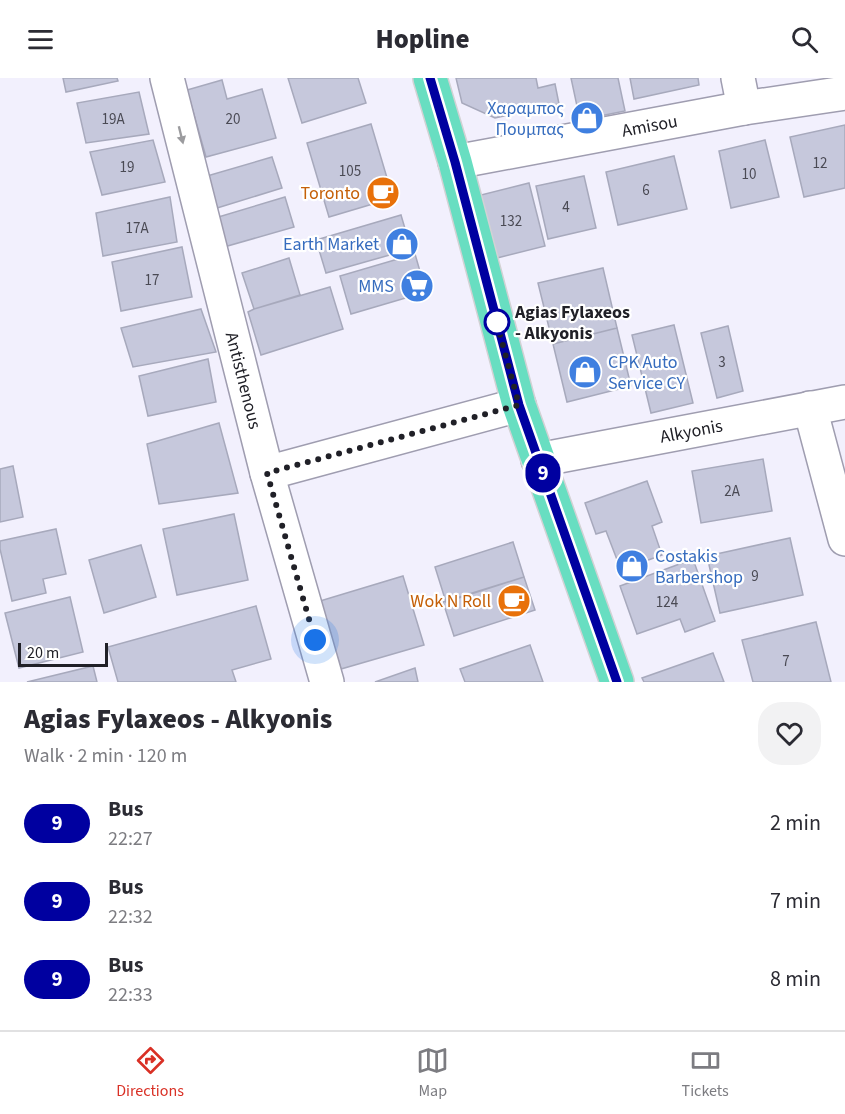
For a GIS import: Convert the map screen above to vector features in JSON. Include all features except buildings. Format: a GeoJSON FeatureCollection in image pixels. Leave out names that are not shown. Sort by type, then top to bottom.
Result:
{"type":"FeatureCollection","features":[{"type":"Feature","properties":{"kind":"main road"},"geometry":{"type":"LineString","coordinates":[[430,78],[455,162],[519,405],[617,682]]}},
{"type":"Feature","properties":{"kind":"street","name":"Antisthenous"},"geometry":{"type":"LineString","coordinates":[[167,78],[267,473],[327,682]]}},
{"type":"Feature","properties":{"kind":"street","name":"Amisou"},"geometry":{"type":"LineString","coordinates":[[455,162],[741,93],[845,93]]}},
{"type":"Feature","properties":{"kind":"street","name":"Alkyonis"},"geometry":{"type":"LineString","coordinates":[[538,460],[845,402]]}},
{"type":"Feature","properties":{"kind":"street"},"geometry":{"type":"LineString","coordinates":[[267,473],[519,405]]}},
{"type":"Feature","properties":{"kind":"street"},"geometry":{"type":"LineString","coordinates":[[810,408],[845,539]]}},
{"type":"Feature","properties":{"kind":"bus line","name":"9"},"geometry":{"type":"LineString","coordinates":[[430,78],[455,162],[519,405],[617,682]]}},
{"type":"Feature","properties":{"kind":"place","name":"Χαραμπος Πουμπας"},"geometry":{"type":"Point","coordinates":[587,118]}},
{"type":"Feature","properties":{"kind":"place","name":"Toronto"},"geometry":{"type":"Point","coordinates":[383,193]}},
{"type":"Feature","properties":{"kind":"place","name":"Earth Market"},"geometry":{"type":"Point","coordinates":[402,244]}},
{"type":"Feature","properties":{"kind":"place","name":"MMS"},"geometry":{"type":"Point","coordinates":[417,286]}},
{"type":"Feature","properties":{"kind":"place","name":"Agias Fylaxeos - Alkyonis"},"geometry":{"type":"Point","coordinates":[497,322]}},
{"type":"Feature","properties":{"kind":"place","name":"CPK Auto Service CY"},"geometry":{"type":"Point","coordinates":[585,372]}},
{"type":"Feature","properties":{"kind":"place","name":"Costakis Barbershop"},"geometry":{"type":"Point","coordinates":[632,566]}},
{"type":"Feature","properties":{"kind":"place","name":"Wok N Roll"},"geometry":{"type":"Point","coordinates":[514,601]}},
{"type":"Feature","properties":{"kind":"route"},"geometry":{"type":"LineString","coordinates":[[315,640],[267,473],[519,405],[495,316],[497,322]]}}]}
